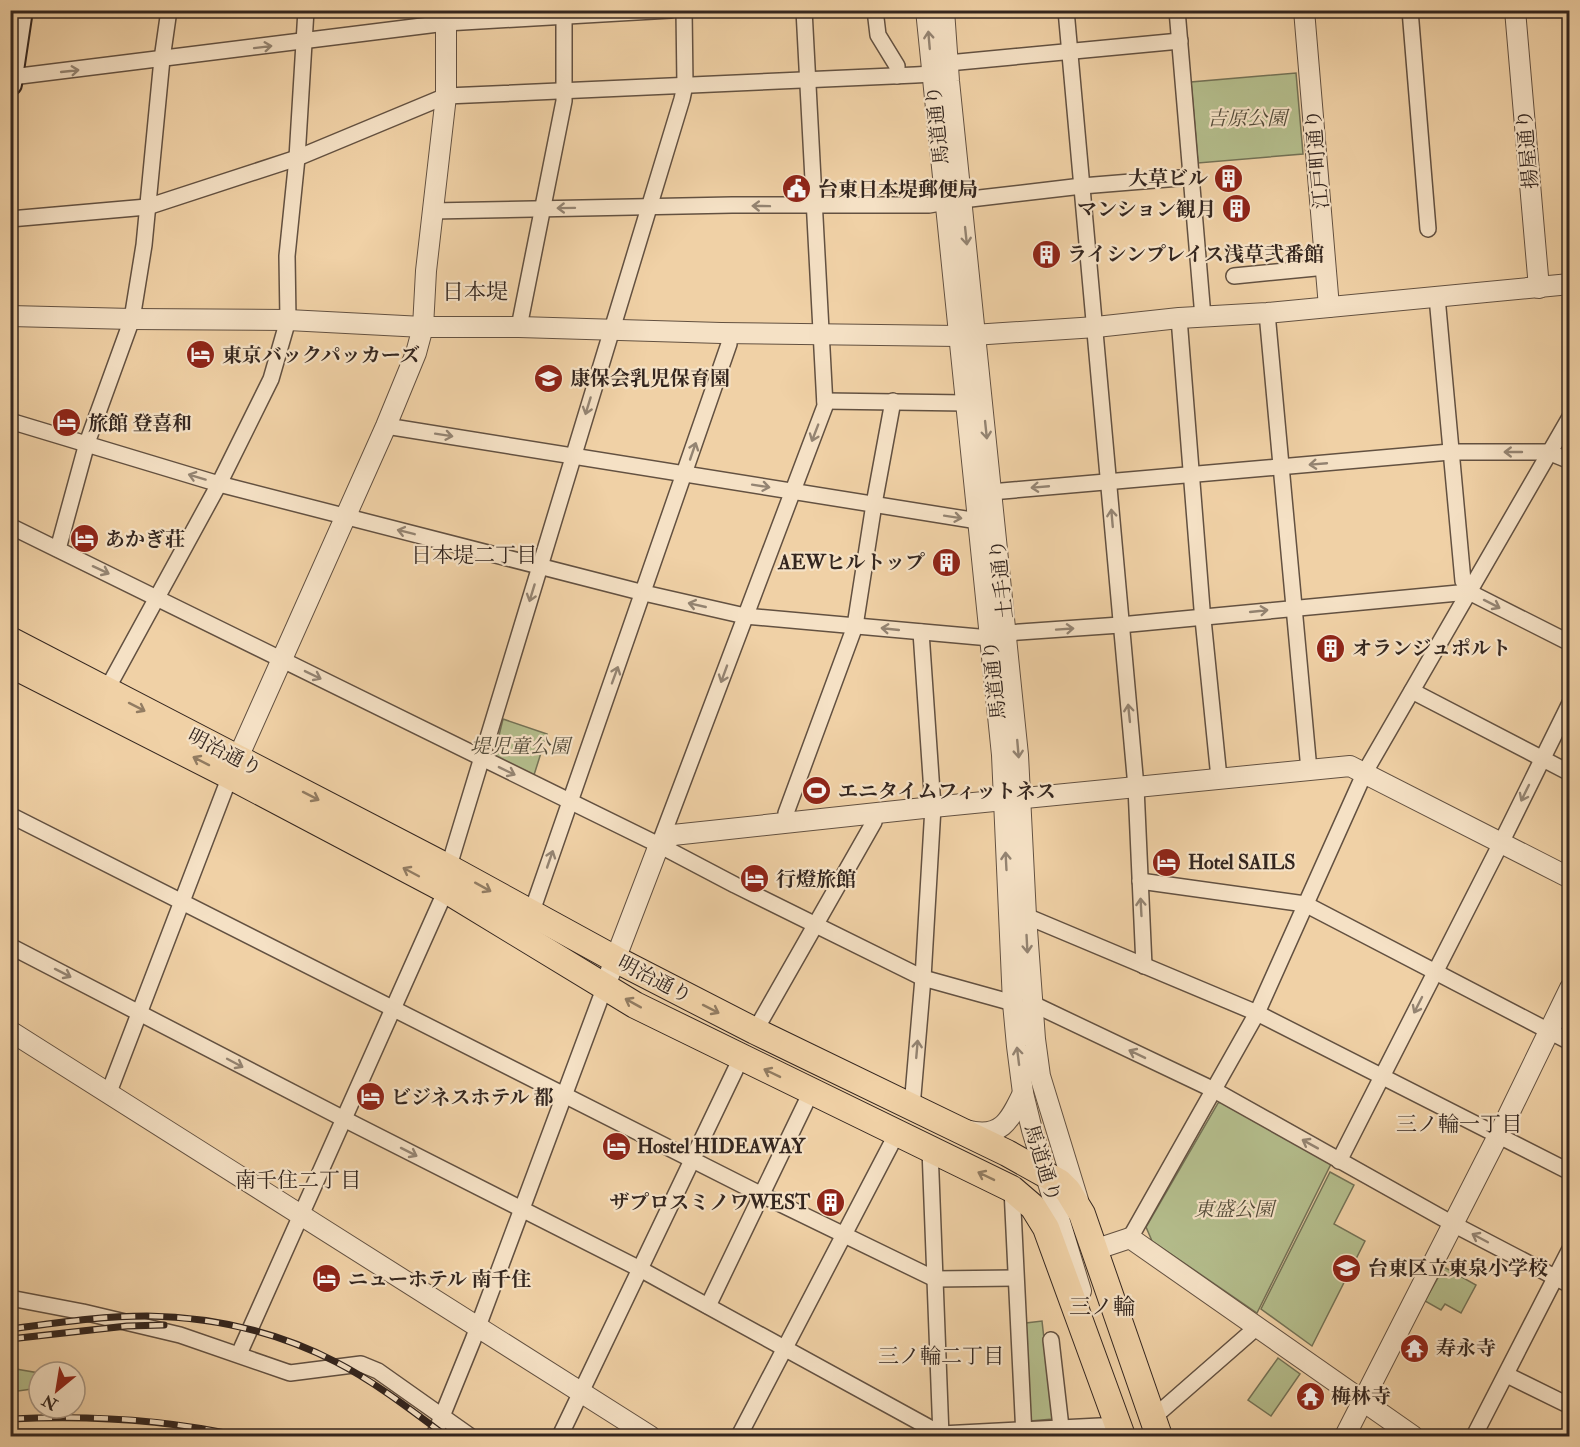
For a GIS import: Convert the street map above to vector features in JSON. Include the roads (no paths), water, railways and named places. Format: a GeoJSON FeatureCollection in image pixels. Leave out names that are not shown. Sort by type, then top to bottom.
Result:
{"type":"FeatureCollection","features":[{"type":"Feature","properties":{"kind":"main road"},"geometry":{"type":"LineString","coordinates":[[11,81],[21,10]]}},
{"type":"Feature","properties":{"kind":"main road","name":"明治通り"},"geometry":{"type":"LineString","coordinates":[[10,640],[106,691],[233,767]]}},
{"type":"Feature","properties":{"kind":"main road","name":"明治通り"},"geometry":{"type":"LineString","coordinates":[[10,664],[233,767],[447,879],[531,914],[755,1031],[1047,1174],[1068,1191],[1083,1214],[1157,1427]]}},
{"type":"Feature","properties":{"kind":"main road","name":"明治通り"},"geometry":{"type":"LineString","coordinates":[[447,879],[635,1005],[1012,1189],[1033,1208],[1046,1228],[1121,1431]]}},
{"type":"Feature","properties":{"kind":"street"},"geometry":{"type":"LineString","coordinates":[[57,549],[87,443],[132,319],[144,245],[169,10]]}},
{"type":"Feature","properties":{"kind":"street"},"geometry":{"type":"LineString","coordinates":[[106,691],[219,484],[271,379],[288,320],[287,256],[297,158],[306,10]]}},
{"type":"Feature","properties":{"kind":"street"},"geometry":{"type":"LineString","coordinates":[[11,81],[305,41],[446,17],[671,10]]}},
{"type":"Feature","properties":{"kind":"street"},"geometry":{"type":"LineString","coordinates":[[239,1354],[393,1009],[447,879],[685,85],[684,10]]}},
{"type":"Feature","properties":{"kind":"street"},"geometry":{"type":"LineString","coordinates":[[434,1437],[825,406],[804,10]]}},
{"type":"Feature","properties":{"kind":"street"},"geometry":{"type":"LineString","coordinates":[[875,10],[879,35],[897,66],[897,76]]}},
{"type":"Feature","properties":{"kind":"street","name":"馬道通り"},"geometry":{"type":"LineString","coordinates":[[926,10],[940,68],[967,335],[966,403],[978,521],[998,636],[1002,755],[1012,800],[1022,1003],[1023,1093],[1085,1305],[1089,1343]]}},
{"type":"Feature","properties":{"kind":"street"},"geometry":{"type":"LineString","coordinates":[[940,68],[944,10]]}},
{"type":"Feature","properties":{"kind":"street"},"geometry":{"type":"LineString","coordinates":[[1066,10],[1136,786],[1144,966]]}},
{"type":"Feature","properties":{"kind":"street"},"geometry":{"type":"LineString","coordinates":[[1177,10],[1203,317]]}},
{"type":"Feature","properties":{"kind":"street","name":"江戸町通り"},"geometry":{"type":"LineString","coordinates":[[1304,10],[1329,307]]}},
{"type":"Feature","properties":{"kind":"street"},"geometry":{"type":"LineString","coordinates":[[1410,10],[1428,229]]}},
{"type":"Feature","properties":{"kind":"street","name":"揚屋通り"},"geometry":{"type":"LineString","coordinates":[[1515,10],[1539,288]]}},
{"type":"Feature","properties":{"kind":"street"},"geometry":{"type":"LineString","coordinates":[[519,327],[564,101],[564,14]]}},
{"type":"Feature","properties":{"kind":"street"},"geometry":{"type":"LineString","coordinates":[[109,1092],[233,767],[386,426],[416,353],[423,327],[432,211],[446,96],[446,17]]}},
{"type":"Feature","properties":{"kind":"street"},"geometry":{"type":"LineString","coordinates":[[10,219],[147,207],[297,158],[446,96],[897,76],[940,68],[1180,41]]}},
{"type":"Feature","properties":{"kind":"street"},"geometry":{"type":"LineString","coordinates":[[432,211],[541,208],[929,206],[1082,186],[1192,177]]}},
{"type":"Feature","properties":{"kind":"street"},"geometry":{"type":"LineString","coordinates":[[1234,276],[1326,267]]}},
{"type":"Feature","properties":{"kind":"street"},"geometry":{"type":"LineString","coordinates":[[10,316],[288,320],[423,327],[967,335],[1096,327],[1566,286]]}},
{"type":"Feature","properties":{"kind":"street"},"geometry":{"type":"LineString","coordinates":[[1437,297],[1463,581],[1469,592]]}},
{"type":"Feature","properties":{"kind":"street"},"geometry":{"type":"LineString","coordinates":[[1267,313],[1309,770]]}},
{"type":"Feature","properties":{"kind":"street"},"geometry":{"type":"LineString","coordinates":[[1179,318],[1203,617],[1219,778]]}},
{"type":"Feature","properties":{"kind":"street"},"geometry":{"type":"LineString","coordinates":[[531,914],[685,474],[729,344],[729,333]]}},
{"type":"Feature","properties":{"kind":"street","name":"土手通り"},"geometry":{"type":"LineString","coordinates":[[967,335],[992,492],[998,636]]}},
{"type":"Feature","properties":{"kind":"street"},"geometry":{"type":"LineString","coordinates":[[825,401],[966,403]]}},
{"type":"Feature","properties":{"kind":"street"},"geometry":{"type":"LineString","coordinates":[[786,822],[786,813],[855,626],[893,401]]}},
{"type":"Feature","properties":{"kind":"street"},"geometry":{"type":"LineString","coordinates":[[1094,1250],[1130,1238],[1257,1013],[1365,772],[1569,417]]}},
{"type":"Feature","properties":{"kind":"street"},"geometry":{"type":"LineString","coordinates":[[10,421],[219,484],[644,593],[745,616],[921,633],[998,636],[1469,592],[1569,643]]}},
{"type":"Feature","properties":{"kind":"street"},"geometry":{"type":"LineString","coordinates":[[386,426],[978,521]]}},
{"type":"Feature","properties":{"kind":"street"},"geometry":{"type":"LineString","coordinates":[[992,492],[1450,452],[1548,452],[1569,461]]}},
{"type":"Feature","properties":{"kind":"street"},"geometry":{"type":"LineString","coordinates":[[10,526],[120,578],[156,599],[659,845],[923,978],[1022,1003],[1214,1090],[1453,1224],[1569,1285]]}},
{"type":"Feature","properties":{"kind":"street"},"geometry":{"type":"LineString","coordinates":[[912,1107],[923,978],[933,807],[921,633]]}},
{"type":"Feature","properties":{"kind":"street"},"geometry":{"type":"LineString","coordinates":[[1412,690],[1569,773]]}},
{"type":"Feature","properties":{"kind":"street"},"geometry":{"type":"LineString","coordinates":[[1339,1161],[1501,843],[1569,703]]}},
{"type":"Feature","properties":{"kind":"street"},"geometry":{"type":"LineString","coordinates":[[659,845],[673,835],[786,822],[1350,766],[1569,878]]}},
{"type":"Feature","properties":{"kind":"street"},"geometry":{"type":"LineString","coordinates":[[1012,800],[1026,916],[1022,1003],[1041,1076],[1083,1214]]}},
{"type":"Feature","properties":{"kind":"street"},"geometry":{"type":"LineString","coordinates":[[755,1031],[874,822],[873,813]]}},
{"type":"Feature","properties":{"kind":"street"},"geometry":{"type":"LineString","coordinates":[[10,815],[762,1195],[936,1279],[1016,1278]]}},
{"type":"Feature","properties":{"kind":"street"},"geometry":{"type":"LineString","coordinates":[[1140,881],[1305,904],[1569,1042]]}},
{"type":"Feature","properties":{"kind":"street"},"geometry":{"type":"LineString","coordinates":[[1026,916],[1257,1013],[1569,1172]]}},
{"type":"Feature","properties":{"kind":"street"},"geometry":{"type":"LineString","coordinates":[[10,946],[640,1269],[941,1435],[1121,1431]]}},
{"type":"Feature","properties":{"kind":"street"},"geometry":{"type":"LineString","coordinates":[[1346,1437],[1569,988]]}},
{"type":"Feature","properties":{"kind":"street"},"geometry":{"type":"LineString","coordinates":[[10,1031],[650,1437]]}},
{"type":"Feature","properties":{"kind":"street"},"geometry":{"type":"LineString","coordinates":[[560,1437],[741,1058]]}},
{"type":"Feature","properties":{"kind":"street"},"geometry":{"type":"LineString","coordinates":[[1023,1434],[1012,1189],[1047,1174],[1053,1168],[1057,1154],[1049,1125],[1041,1076]]}},
{"type":"Feature","properties":{"kind":"street"},"geometry":{"type":"LineString","coordinates":[[708,1306],[811,1092]]}},
{"type":"Feature","properties":{"kind":"street"},"geometry":{"type":"LineString","coordinates":[[949,1125],[978,1133],[994,1131],[1009,1122],[1023,1093]]}},
{"type":"Feature","properties":{"kind":"street"},"geometry":{"type":"LineString","coordinates":[[739,1437],[897,1133]]}},
{"type":"Feature","properties":{"kind":"street"},"geometry":{"type":"LineString","coordinates":[[930,1149],[941,1435]]}},
{"type":"Feature","properties":{"kind":"street"},"geometry":{"type":"LineString","coordinates":[[1130,1238],[1413,1437]]}},
{"type":"Feature","properties":{"kind":"street"},"geometry":{"type":"LineString","coordinates":[[1474,1437],[1569,1249]]}},
{"type":"Feature","properties":{"kind":"street"},"geometry":{"type":"LineString","coordinates":[[10,1298],[83,1312],[180,1335],[290,1373],[361,1364],[378,1371],[470,1437]]}},
{"type":"Feature","properties":{"kind":"street"},"geometry":{"type":"LineString","coordinates":[[1157,1427],[1257,1327]]}},
{"type":"Feature","properties":{"kind":"street"},"geometry":{"type":"LineString","coordinates":[[1051,1340],[1061,1433]]}},
{"type":"Feature","properties":{"kind":"street"},"geometry":{"type":"LineString","coordinates":[[1507,1375],[1569,1406]]}},
{"type":"Feature","properties":{"kind":"railway"},"geometry":{"type":"LineString","coordinates":[[10,1329],[130,1316],[196,1319],[244,1328],[291,1342],[336,1362],[379,1387],[446,1436]]}},
{"type":"Feature","properties":{"kind":"railway"},"geometry":{"type":"LineString","coordinates":[[10,1339],[127,1326],[164,1325]]}},
{"type":"Feature","properties":{"kind":"railway"},"geometry":{"type":"LineString","coordinates":[[10,1419],[97,1418],[155,1422],[240,1436]]}},
{"type":"Feature","properties":{"kind":"railway"},"geometry":{"type":"LineString","coordinates":[[10,1432],[104,1432],[165,1436]]}},
{"type":"Feature","properties":{"kind":"place","name":"大草ビル"},"geometry":{"type":"Point","coordinates":[1229,178]}},
{"type":"Feature","properties":{"kind":"place","name":"台東日本堤郵便局"},"geometry":{"type":"Point","coordinates":[797,189]}},
{"type":"Feature","properties":{"kind":"place","name":"マンション観月"},"geometry":{"type":"Point","coordinates":[1237,209]}},
{"type":"Feature","properties":{"kind":"place","name":"ライシンプレイス浅草弐番館"},"geometry":{"type":"Point","coordinates":[1046,254]}},
{"type":"Feature","properties":{"kind":"place","name":"東京バックパッカーズ"},"geometry":{"type":"Point","coordinates":[201,355]}},
{"type":"Feature","properties":{"kind":"place","name":"康保会乳児保育園"},"geometry":{"type":"Point","coordinates":[549,378]}},
{"type":"Feature","properties":{"kind":"place","name":"旅館 登喜和"},"geometry":{"type":"Point","coordinates":[67,423]}},
{"type":"Feature","properties":{"kind":"place","name":"あかぎ荘"},"geometry":{"type":"Point","coordinates":[84,539]}},
{"type":"Feature","properties":{"kind":"place","name":"AEWヒルトップ"},"geometry":{"type":"Point","coordinates":[946,562]}},
{"type":"Feature","properties":{"kind":"place","name":"オランジュポルト"},"geometry":{"type":"Point","coordinates":[1331,648]}},
{"type":"Feature","properties":{"kind":"place","name":"エニタイムフィットネス"},"geometry":{"type":"Point","coordinates":[817,791]}},
{"type":"Feature","properties":{"kind":"place","name":"Hotel SAILS"},"geometry":{"type":"Point","coordinates":[1167,862]}},
{"type":"Feature","properties":{"kind":"place","name":"行燈旅館"},"geometry":{"type":"Point","coordinates":[755,879]}},
{"type":"Feature","properties":{"kind":"place","name":"ビジネスホテル 都"},"geometry":{"type":"Point","coordinates":[370,1097]}},
{"type":"Feature","properties":{"kind":"place","name":"Hostel HIDEAWAY"},"geometry":{"type":"Point","coordinates":[616,1146]}},
{"type":"Feature","properties":{"kind":"place","name":"ザプロスミノワWEST"},"geometry":{"type":"Point","coordinates":[831,1202]}},
{"type":"Feature","properties":{"kind":"place","name":"台東区立東泉小学校"},"geometry":{"type":"Point","coordinates":[1347,1268]}},
{"type":"Feature","properties":{"kind":"place","name":"ニューホテル 南千住"},"geometry":{"type":"Point","coordinates":[327,1279]}},
{"type":"Feature","properties":{"kind":"place","name":"寿永寺"},"geometry":{"type":"Point","coordinates":[1415,1348]}},
{"type":"Feature","properties":{"kind":"place","name":"梅林寺"},"geometry":{"type":"Point","coordinates":[1310,1396]}},
{"type":"Feature","properties":{"kind":"district","name":"日本堤"},"geometry":{"type":"Point","coordinates":[475,291]}},
{"type":"Feature","properties":{"kind":"district","name":"日本堤二丁目"},"geometry":{"type":"Point","coordinates":[474,555]}},
{"type":"Feature","properties":{"kind":"district","name":"三ノ輪一丁目"},"geometry":{"type":"Point","coordinates":[1459,1124]}},
{"type":"Feature","properties":{"kind":"district","name":"南千住二丁目"},"geometry":{"type":"Point","coordinates":[298,1180]}},
{"type":"Feature","properties":{"kind":"district","name":"三ノ輪"},"geometry":{"type":"Point","coordinates":[1102,1306]}},
{"type":"Feature","properties":{"kind":"district","name":"三ノ輪二丁目"},"geometry":{"type":"Point","coordinates":[941,1356]}},
{"type":"Feature","properties":{"kind":"park label","name":"吉原公園"},"geometry":{"type":"Point","coordinates":[1247,118]}},
{"type":"Feature","properties":{"kind":"park label","name":"堤児童公園"},"geometry":{"type":"Point","coordinates":[520,746]}},
{"type":"Feature","properties":{"kind":"park label","name":"東盛公園"},"geometry":{"type":"Point","coordinates":[1234,1209]}}]}
